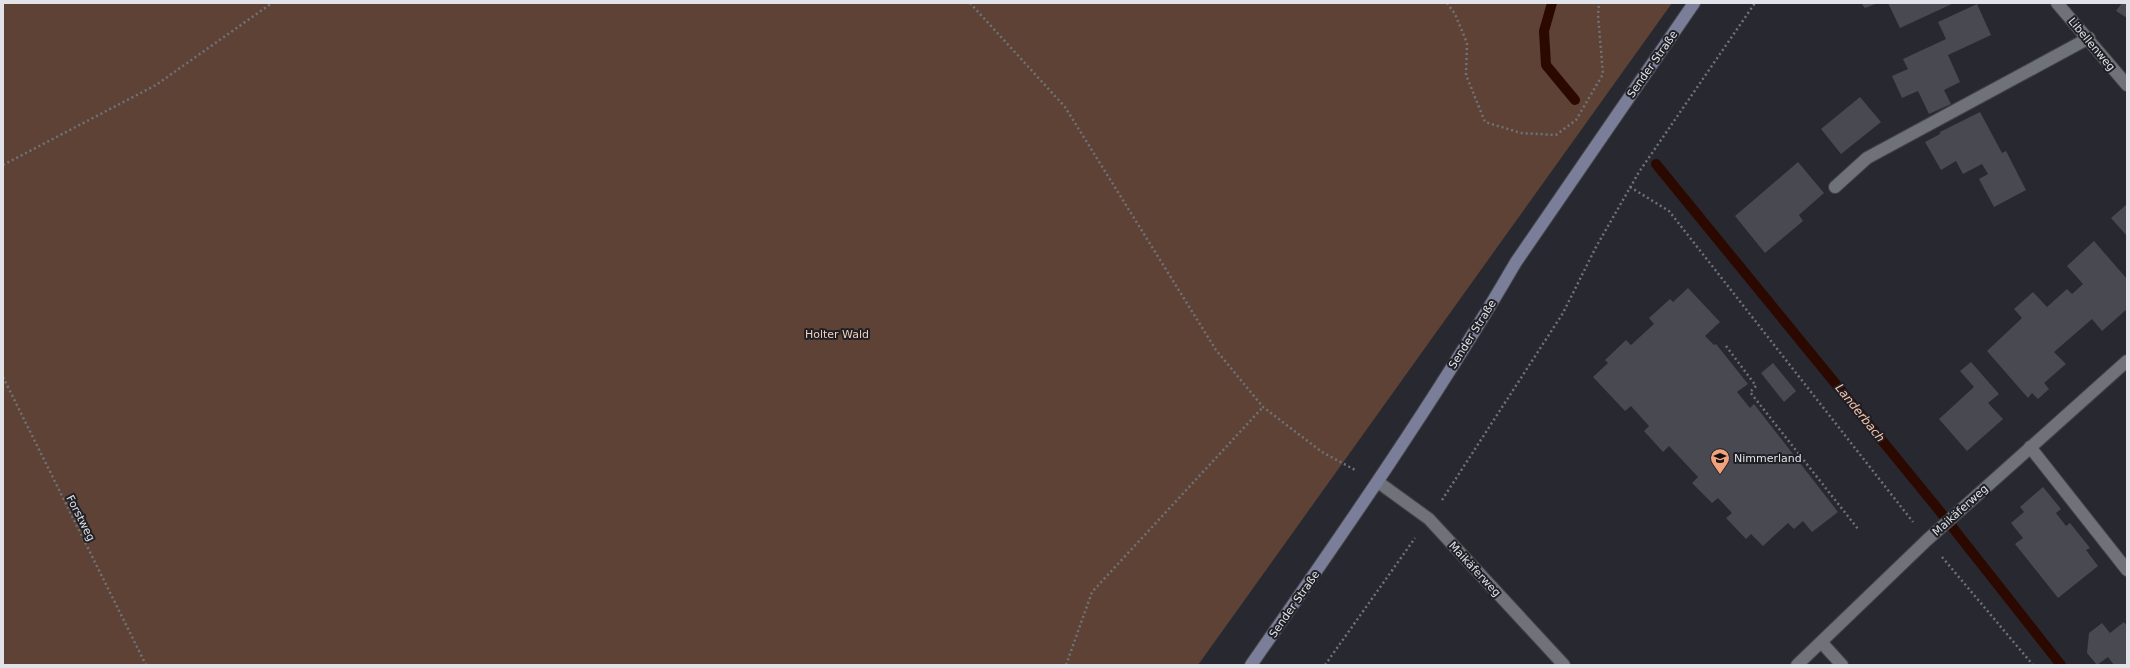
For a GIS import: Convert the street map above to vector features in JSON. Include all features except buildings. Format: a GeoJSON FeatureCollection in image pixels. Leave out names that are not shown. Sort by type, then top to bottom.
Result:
{"type":"FeatureCollection","features":[{"type":"Feature","properties":{"kind":"main road","name":"Sender Straße"},"geometry":{"type":"LineString","coordinates":[[1251,665],[1378,482],[1490,307],[1516,262],[1694,3]]}},
{"type":"Feature","properties":{"kind":"street","name":"Libellenweg"},"geometry":{"type":"LineString","coordinates":[[2057,3],[2089,38],[2127,85]]}},
{"type":"Feature","properties":{"kind":"street"},"geometry":{"type":"LineString","coordinates":[[1835,187],[1867,158],[2089,38]]}},
{"type":"Feature","properties":{"kind":"street","name":"Maikäferweg"},"geometry":{"type":"LineString","coordinates":[[1798,665],[1929,538],[2127,361]]}},
{"type":"Feature","properties":{"kind":"street"},"geometry":{"type":"LineString","coordinates":[[2030,447],[2127,570]]}},
{"type":"Feature","properties":{"kind":"street","name":"Maikäferweg"},"geometry":{"type":"LineString","coordinates":[[1378,482],[1429,519],[1564,665]]}},
{"type":"Feature","properties":{"kind":"street"},"geometry":{"type":"LineString","coordinates":[[1822,643],[1842,665]]}},
{"type":"Feature","properties":{"kind":"path"},"geometry":{"type":"LineString","coordinates":[[3,165],[156,85],[272,3]]}},
{"type":"Feature","properties":{"kind":"path"},"geometry":{"type":"LineString","coordinates":[[970,3],[1064,107],[1216,350],[1263,407],[1322,452],[1378,482]]}},
{"type":"Feature","properties":{"kind":"path"},"geometry":{"type":"LineString","coordinates":[[1447,3],[1455,14],[1467,43],[1466,75],[1485,122],[1521,133],[1556,135],[1576,120],[1604,74],[1598,15],[1599,3]]}},
{"type":"Feature","properties":{"kind":"path"},"geometry":{"type":"LineString","coordinates":[[1325,665],[1429,519],[1563,313],[1596,247],[1639,172],[1755,3]]}},
{"type":"Feature","properties":{"kind":"path"},"geometry":{"type":"LineString","coordinates":[[1630,187],[1669,212],[1929,538],[2033,665]]}},
{"type":"Feature","properties":{"kind":"path"},"geometry":{"type":"LineString","coordinates":[[1726,346],[1756,386],[1750,392],[1858,529]]}},
{"type":"Feature","properties":{"kind":"path","name":"Forstweg"},"geometry":{"type":"LineString","coordinates":[[3,377],[146,665]]}},
{"type":"Feature","properties":{"kind":"path"},"geometry":{"type":"LineString","coordinates":[[1066,665],[1092,592],[1263,407]]}},
{"type":"Feature","properties":{"kind":"green space","name":"Holter Wald"},"geometry":{"type":"Polygon","coordinates":[[[3,3],[1672,3],[1198,665],[3,665],[3,3]]]}},
{"type":"Feature","properties":{"kind":"waterway","name":"Landerbach"},"geometry":{"type":"LineString","coordinates":[[1552,3],[1544,31],[1546,65],[1575,100]]}},
{"type":"Feature","properties":{"kind":"waterway","name":"Landerbach"},"geometry":{"type":"LineString","coordinates":[[1656,164],[1938,509],[2061,665]]}},
{"type":"Feature","properties":{"kind":"place","name":"Nimmerland"},"geometry":{"type":"Point","coordinates":[1720,475]}}]}
